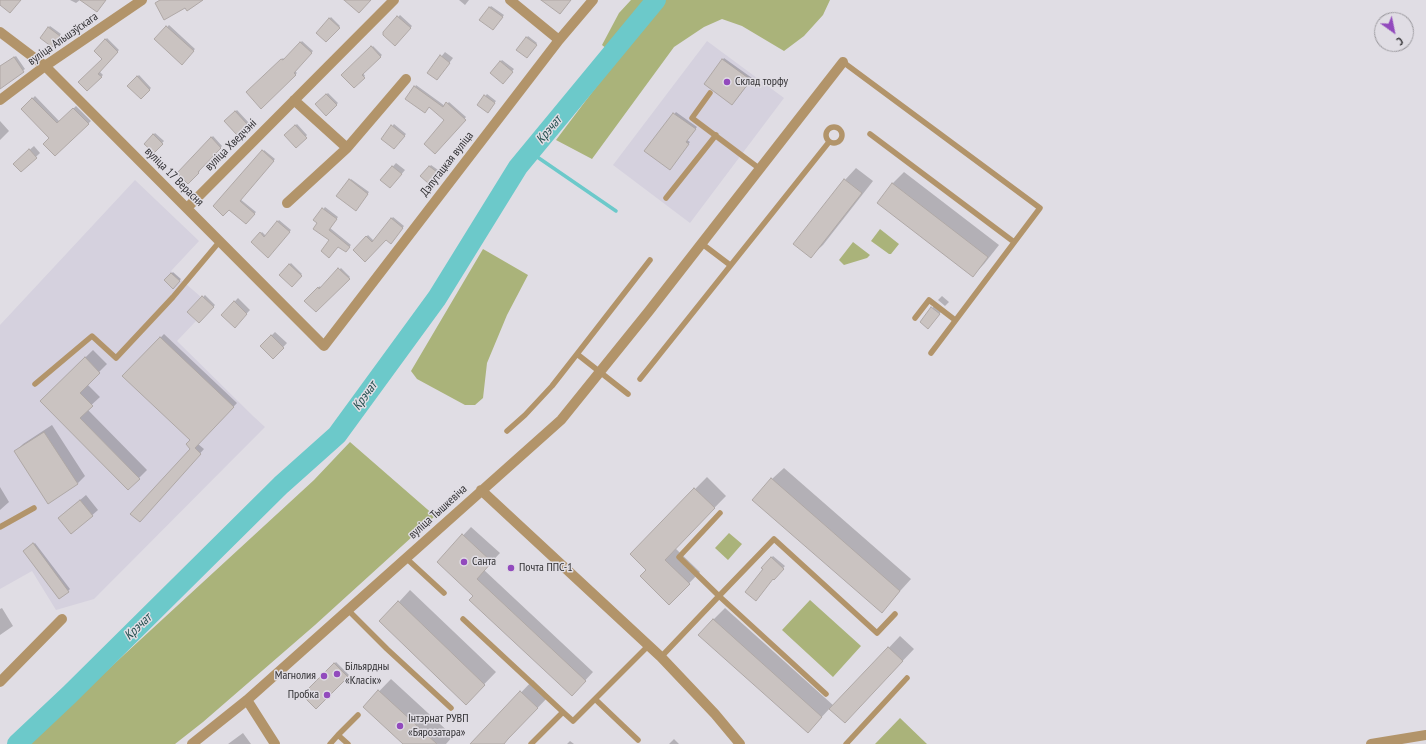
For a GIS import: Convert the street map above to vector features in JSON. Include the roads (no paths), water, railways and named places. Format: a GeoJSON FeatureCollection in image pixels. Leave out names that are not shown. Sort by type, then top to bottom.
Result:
{"type":"FeatureCollection","features":[{"type":"Feature","properties":{"kind":"street","name":"вуліца Альшэўскага"},"geometry":{"type":"LineString","coordinates":[[0,100],[45,66],[142,0]]}},
{"type":"Feature","properties":{"kind":"street","name":"вуліца Хведчэні"},"geometry":{"type":"LineString","coordinates":[[187,208],[394,0]]}},
{"type":"Feature","properties":{"kind":"street"},"geometry":{"type":"LineString","coordinates":[[510,0],[559,40]]}},
{"type":"Feature","properties":{"kind":"street","name":"Дэпутацкая вуліца"},"geometry":{"type":"LineString","coordinates":[[324,346],[559,40],[593,0]]}},
{"type":"Feature","properties":{"kind":"street","name":"вуліца 17 Верасня"},"geometry":{"type":"LineString","coordinates":[[0,32],[45,66],[324,346]]}},
{"type":"Feature","properties":{"kind":"street"},"geometry":{"type":"LineString","coordinates":[[481,490],[561,420],[843,62]]}},
{"type":"Feature","properties":{"kind":"street"},"geometry":{"type":"LineString","coordinates":[[287,203],[347,148],[406,79]]}},
{"type":"Feature","properties":{"kind":"street"},"geometry":{"type":"LineString","coordinates":[[294,100],[347,148]]}},
{"type":"Feature","properties":{"kind":"street","name":"вуліца Тышкевіча"},"geometry":{"type":"LineString","coordinates":[[192,744],[247,700],[481,490],[649,645],[715,714],[740,744]]}},
{"type":"Feature","properties":{"kind":"street"},"geometry":{"type":"LineString","coordinates":[[0,682],[62,619]]}},
{"type":"Feature","properties":{"kind":"street"},"geometry":{"type":"LineString","coordinates":[[247,700],[275,744]]}},
{"type":"Feature","properties":{"kind":"street"},"geometry":{"type":"LineString","coordinates":[[1371,744],[1426,735]]}},
{"type":"Feature","properties":{"kind":"lane"},"geometry":{"type":"LineString","coordinates":[[843,62],[1040,208],[931,352]]}},
{"type":"Feature","properties":{"kind":"lane"},"geometry":{"type":"LineString","coordinates":[[710,93],[692,118],[760,169]]}},
{"type":"Feature","properties":{"kind":"lane"},"geometry":{"type":"LineString","coordinates":[[870,134],[1014,242]]}},
{"type":"Feature","properties":{"kind":"lane"},"geometry":{"type":"LineString","coordinates":[[666,198],[716,135]]}},
{"type":"Feature","properties":{"kind":"lane"},"geometry":{"type":"LineString","coordinates":[[640,379],[829,142]]}},
{"type":"Feature","properties":{"kind":"lane"},"geometry":{"type":"LineString","coordinates":[[35,384],[92,336],[116,358],[173,297],[220,241]]}},
{"type":"Feature","properties":{"kind":"lane"},"geometry":{"type":"LineString","coordinates":[[701,243],[730,265]]}},
{"type":"Feature","properties":{"kind":"lane"},"geometry":{"type":"LineString","coordinates":[[507,431],[525,415],[552,386],[650,260]]}},
{"type":"Feature","properties":{"kind":"lane"},"geometry":{"type":"LineString","coordinates":[[915,318],[930,300],[955,320]]}},
{"type":"Feature","properties":{"kind":"lane"},"geometry":{"type":"LineString","coordinates":[[577,354],[628,394]]}},
{"type":"Feature","properties":{"kind":"lane"},"geometry":{"type":"LineString","coordinates":[[0,527],[34,508]]}},
{"type":"Feature","properties":{"kind":"lane"},"geometry":{"type":"LineString","coordinates":[[720,513],[679,557],[719,596],[826,694]]}},
{"type":"Feature","properties":{"kind":"lane"},"geometry":{"type":"LineString","coordinates":[[661,657],[774,539],[877,633],[895,614]]}},
{"type":"Feature","properties":{"kind":"lane"},"geometry":{"type":"LineString","coordinates":[[406,558],[444,593]]}},
{"type":"Feature","properties":{"kind":"lane"},"geometry":{"type":"LineString","coordinates":[[348,610],[387,649],[451,708]]}},
{"type":"Feature","properties":{"kind":"lane"},"geometry":{"type":"LineString","coordinates":[[463,619],[573,721],[649,645]]}},
{"type":"Feature","properties":{"kind":"lane"},"geometry":{"type":"LineString","coordinates":[[846,744],[907,678]]}},
{"type":"Feature","properties":{"kind":"lane"},"geometry":{"type":"LineString","coordinates":[[596,698],[638,740]]}},
{"type":"Feature","properties":{"kind":"lane"},"geometry":{"type":"LineString","coordinates":[[531,744],[563,712]]}},
{"type":"Feature","properties":{"kind":"lane"},"geometry":{"type":"LineString","coordinates":[[330,744],[358,715]]}},
{"type":"Feature","properties":{"kind":"lane"},"geometry":{"type":"LineString","coordinates":[[338,735],[348,744]]}},
{"type":"Feature","properties":{"kind":"waterway","name":"Крэчат"},"geometry":{"type":"LineString","coordinates":[[17,744],[69,695],[281,485],[337,435],[437,298],[518,167],[656,0]]}},
{"type":"Feature","properties":{"kind":"waterway"},"geometry":{"type":"LineString","coordinates":[[530,152],[616,211]]}},
{"type":"Feature","properties":{"kind":"place","name":"Склад торфу"},"geometry":{"type":"Point","coordinates":[727,82]}},
{"type":"Feature","properties":{"kind":"place","name":"Санта"},"geometry":{"type":"Point","coordinates":[464,562]}},
{"type":"Feature","properties":{"kind":"place","name":"Почта ППС-1"},"geometry":{"type":"Point","coordinates":[511,568]}},
{"type":"Feature","properties":{"kind":"place","name":"Більярдны «Класік»"},"geometry":{"type":"Point","coordinates":[337,674]}},
{"type":"Feature","properties":{"kind":"place","name":"Магнолия"},"geometry":{"type":"Point","coordinates":[324,676]}},
{"type":"Feature","properties":{"kind":"place","name":"Пробка"},"geometry":{"type":"Point","coordinates":[327,695]}},
{"type":"Feature","properties":{"kind":"place","name":"Інтэрнат РУВП «Бярозатара»"},"geometry":{"type":"Point","coordinates":[400,726]}}]}
